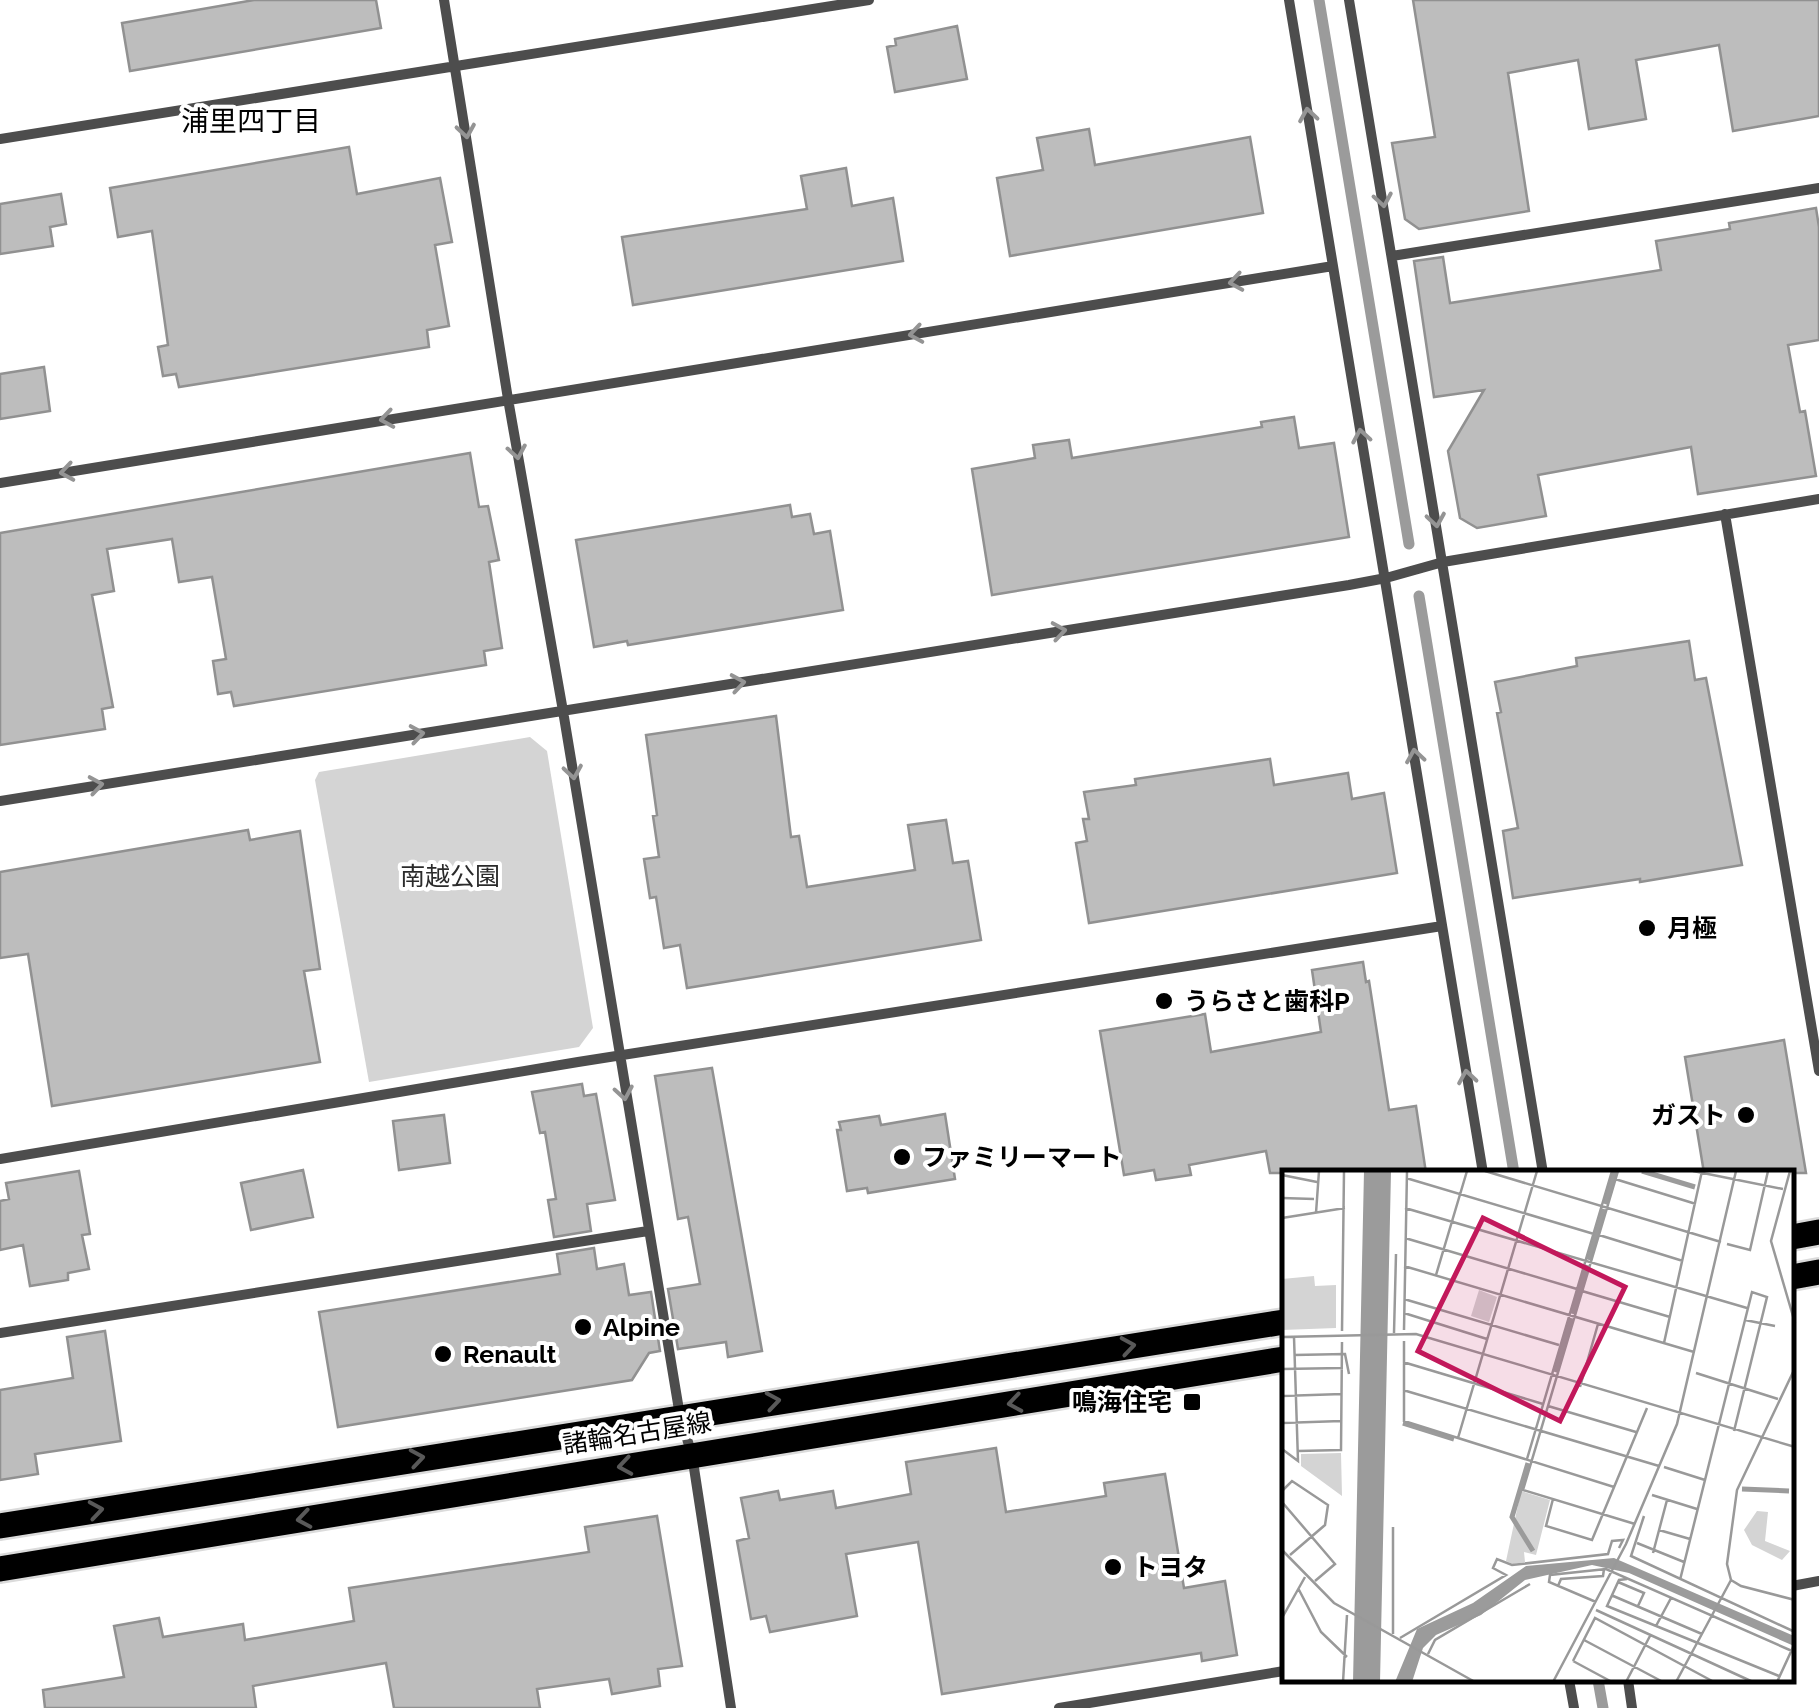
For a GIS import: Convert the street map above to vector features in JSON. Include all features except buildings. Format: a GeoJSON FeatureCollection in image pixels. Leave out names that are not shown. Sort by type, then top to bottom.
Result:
{"type":"FeatureCollection","features":[{"type":"Feature","properties":{"kind":"main road"},"geometry":{"type":"LineString","coordinates":[[1794,1237],[1819,1232]]}},
{"type":"Feature","properties":{"kind":"main road"},"geometry":{"type":"LineString","coordinates":[[1794,1277],[1819,1272]]}},
{"type":"Feature","properties":{"kind":"main road","name":"諸輪名古屋線"},"geometry":{"type":"LineString","coordinates":[[0,1526],[1282,1322]]}},
{"type":"Feature","properties":{"kind":"main road","name":"諸輪名古屋線"},"geometry":{"type":"LineString","coordinates":[[0,1568],[1282,1359]]}},
{"type":"Feature","properties":{"kind":"street"},"geometry":{"type":"LineString","coordinates":[[444,0],[618,1056],[680,1416],[692,1455],[731,1708]]}},
{"type":"Feature","properties":{"kind":"street"},"geometry":{"type":"LineString","coordinates":[[0,140],[868,0]]}},
{"type":"Feature","properties":{"kind":"street"},"geometry":{"type":"LineString","coordinates":[[1289,0],[1483,1170]]}},
{"type":"Feature","properties":{"kind":"street"},"geometry":{"type":"LineString","coordinates":[[1349,0],[1543,1170]]}},
{"type":"Feature","properties":{"kind":"street"},"geometry":{"type":"LineString","coordinates":[[1392,256],[1819,188]]}},
{"type":"Feature","properties":{"kind":"street"},"geometry":{"type":"LineString","coordinates":[[0,483],[1333,266]]}},
{"type":"Feature","properties":{"kind":"street"},"geometry":{"type":"LineString","coordinates":[[0,801],[1386,578],[1443,562],[1819,498]]}},
{"type":"Feature","properties":{"kind":"street"},"geometry":{"type":"LineString","coordinates":[[1724,514],[1819,1071]]}},
{"type":"Feature","properties":{"kind":"street"},"geometry":{"type":"LineString","coordinates":[[0,1159],[618,1056],[1442,926]]}},
{"type":"Feature","properties":{"kind":"street"},"geometry":{"type":"LineString","coordinates":[[0,1333],[648,1231]]}},
{"type":"Feature","properties":{"kind":"street"},"geometry":{"type":"LineString","coordinates":[[1794,1586],[1819,1581]]}},
{"type":"Feature","properties":{"kind":"street"},"geometry":{"type":"LineString","coordinates":[[1060,1708],[1282,1671]]}},
{"type":"Feature","properties":{"kind":"street"},"geometry":{"type":"LineString","coordinates":[[1570,1683],[1574,1708]]}},
{"type":"Feature","properties":{"kind":"street"},"geometry":{"type":"LineString","coordinates":[[1628,1683],[1632,1708]]}},
{"type":"Feature","properties":{"kind":"green space","name":"南越公園"},"geometry":{"type":"Polygon","coordinates":[[[530,737],[547,751],[593,1028],[579,1047],[369,1082],[315,780],[319,772],[530,737]]]}},
{"type":"Feature","properties":{"kind":"waterway"},"geometry":{"type":"LineString","coordinates":[[1319,0],[1409,544]]}},
{"type":"Feature","properties":{"kind":"waterway"},"geometry":{"type":"LineString","coordinates":[[1419,596],[1514,1170]]}},
{"type":"Feature","properties":{"kind":"waterway"},"geometry":{"type":"LineString","coordinates":[[1599,1683],[1603,1708]]}},
{"type":"Feature","properties":{"kind":"place","name":"月極"},"geometry":{"type":"Point","coordinates":[1647,928]}},
{"type":"Feature","properties":{"kind":"place","name":"うらさと歯科P"},"geometry":{"type":"Point","coordinates":[1164,1001]}},
{"type":"Feature","properties":{"kind":"place","name":"ガスト"},"geometry":{"type":"Point","coordinates":[1746,1115]}},
{"type":"Feature","properties":{"kind":"place","name":"ファミリーマート"},"geometry":{"type":"Point","coordinates":[902,1157]}},
{"type":"Feature","properties":{"kind":"place","name":"Alpine"},"geometry":{"type":"Point","coordinates":[583,1327]}},
{"type":"Feature","properties":{"kind":"place","name":"Renault"},"geometry":{"type":"Point","coordinates":[443,1354]}},
{"type":"Feature","properties":{"kind":"place","name":"鳴海住宅"},"geometry":{"type":"Point","coordinates":[1192,1402]}},
{"type":"Feature","properties":{"kind":"place","name":"トヨタ"},"geometry":{"type":"Point","coordinates":[1113,1567]}},
{"type":"Feature","properties":{"kind":"district","name":"浦里四丁目"},"geometry":{"type":"Point","coordinates":[251,121]}}]}
